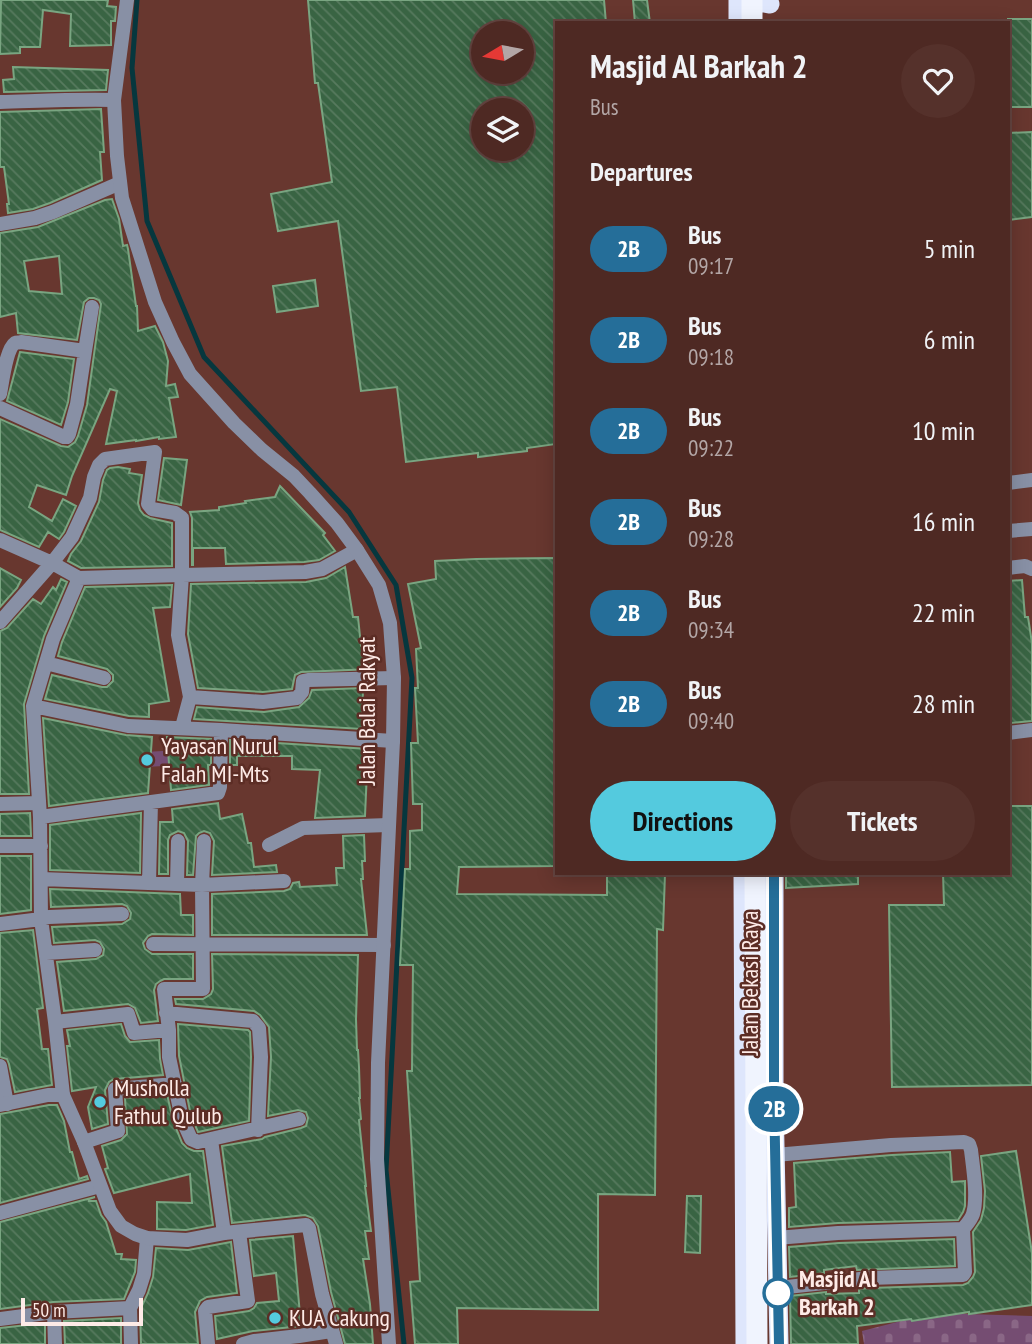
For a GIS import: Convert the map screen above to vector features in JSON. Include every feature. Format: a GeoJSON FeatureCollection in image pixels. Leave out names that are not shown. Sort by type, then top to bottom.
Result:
{"type":"FeatureCollection","features":[{"type":"Feature","properties":{"kind":"highway"},"geometry":{"type":"LineString","coordinates":[[738,0],[738,21]]}},
{"type":"Feature","properties":{"kind":"highway"},"geometry":{"type":"LineString","coordinates":[[745,0],[765,7],[754,21]]}},
{"type":"Feature","properties":{"kind":"highway","name":"Jalan Bekasi Raya"},"geometry":{"type":"LineString","coordinates":[[743,875],[745,1344]]}},
{"type":"Feature","properties":{"kind":"highway"},"geometry":{"type":"LineString","coordinates":[[755,875],[757,1344]]}},
{"type":"Feature","properties":{"kind":"highway","name":"Jalan Bekasi Raya"},"geometry":{"type":"LineString","coordinates":[[774,875],[774,1078],[779,1344]]}},
{"type":"Feature","properties":{"kind":"highway"},"geometry":{"type":"LineString","coordinates":[[744,1077],[774,1078]]}},
{"type":"Feature","properties":{"kind":"highway"},"geometry":{"type":"LineString","coordinates":[[745,1322],[777,1321]]}},
{"type":"Feature","properties":{"kind":"street","name":"Jalan Balai Rakyat"},"geometry":{"type":"LineString","coordinates":[[127,0],[114,100],[117,156],[122,198],[155,302],[190,374],[233,424],[294,476],[358,550],[379,585],[390,623],[394,678],[393,741],[378,1063],[377,1159],[389,1344]]}},
{"type":"Feature","properties":{"kind":"street"},"geometry":{"type":"LineString","coordinates":[[0,102],[114,100]]}},
{"type":"Feature","properties":{"kind":"street"},"geometry":{"type":"LineString","coordinates":[[0,224],[53,212],[120,183]]}},
{"type":"Feature","properties":{"kind":"street"},"geometry":{"type":"LineString","coordinates":[[0,408],[64,437],[69,435],[77,404],[92,307]]}},
{"type":"Feature","properties":{"kind":"street"},"geometry":{"type":"LineString","coordinates":[[0,394],[8,354],[16,343],[85,351]]}},
{"type":"Feature","properties":{"kind":"street"},"geometry":{"type":"LineString","coordinates":[[0,622],[72,537],[90,498],[99,465],[105,459],[155,452],[148,504],[152,509],[175,513],[182,518],[178,635],[190,697],[182,727]]}},
{"type":"Feature","properties":{"kind":"street"},"geometry":{"type":"LineString","coordinates":[[1010,483],[1032,480]]}},
{"type":"Feature","properties":{"kind":"street"},"geometry":{"type":"LineString","coordinates":[[1010,531],[1032,529]]}},
{"type":"Feature","properties":{"kind":"street"},"geometry":{"type":"LineString","coordinates":[[0,540],[79,578],[305,572],[322,569],[358,550]]}},
{"type":"Feature","properties":{"kind":"street"},"geometry":{"type":"LineString","coordinates":[[1010,568],[1025,566],[1032,569]]}},
{"type":"Feature","properties":{"kind":"street"},"geometry":{"type":"LineString","coordinates":[[79,578],[53,639],[33,706],[41,846],[41,919],[63,1095],[110,1211],[121,1226],[147,1238],[187,1240],[302,1224],[309,1228],[333,1338],[299,1336],[254,1340],[243,1344]]}},
{"type":"Feature","properties":{"kind":"street"},"geometry":{"type":"LineString","coordinates":[[46,663],[104,678]]}},
{"type":"Feature","properties":{"kind":"street"},"geometry":{"type":"LineString","coordinates":[[190,697],[263,702],[297,698],[302,692],[303,681],[308,680],[394,678]]}},
{"type":"Feature","properties":{"kind":"street"},"geometry":{"type":"LineString","coordinates":[[33,706],[128,726],[393,741]]}},
{"type":"Feature","properties":{"kind":"street"},"geometry":{"type":"LineString","coordinates":[[0,804],[39,810],[151,802],[218,793],[221,730]]}},
{"type":"Feature","properties":{"kind":"street"},"geometry":{"type":"LineString","coordinates":[[1010,733],[1032,730]]}},
{"type":"Feature","properties":{"kind":"street"},"geometry":{"type":"LineString","coordinates":[[149,883],[151,802]]}},
{"type":"Feature","properties":{"kind":"street"},"geometry":{"type":"LineString","coordinates":[[269,845],[303,828],[388,825]]}},
{"type":"Feature","properties":{"kind":"street"},"geometry":{"type":"LineString","coordinates":[[177,884],[178,841]]}},
{"type":"Feature","properties":{"kind":"street"},"geometry":{"type":"LineString","coordinates":[[204,841],[204,989],[164,989],[170,1030],[169,1057],[182,1119],[191,1139],[198,1142],[299,1119]]}},
{"type":"Feature","properties":{"kind":"street"},"geometry":{"type":"LineString","coordinates":[[0,846],[41,846]]}},
{"type":"Feature","properties":{"kind":"street"},"geometry":{"type":"LineString","coordinates":[[41,879],[202,885],[284,881]]}},
{"type":"Feature","properties":{"kind":"street"},"geometry":{"type":"LineString","coordinates":[[0,924],[49,917],[122,914]]}},
{"type":"Feature","properties":{"kind":"street"},"geometry":{"type":"LineString","coordinates":[[153,944],[384,944]]}},
{"type":"Feature","properties":{"kind":"street"},"geometry":{"type":"LineString","coordinates":[[46,953],[95,950]]}},
{"type":"Feature","properties":{"kind":"street"},"geometry":{"type":"LineString","coordinates":[[166,1013],[253,1020],[258,1028],[261,1057],[258,1130]]}},
{"type":"Feature","properties":{"kind":"street"},"geometry":{"type":"LineString","coordinates":[[55,1022],[128,1014],[134,1033],[170,1030]]}},
{"type":"Feature","properties":{"kind":"street"},"geometry":{"type":"LineString","coordinates":[[0,1066],[3,1105],[48,1095],[63,1095]]}},
{"type":"Feature","properties":{"kind":"street"},"geometry":{"type":"LineString","coordinates":[[84,1142],[118,1131],[115,1089],[175,1084]]}},
{"type":"Feature","properties":{"kind":"street"},"geometry":{"type":"LineString","coordinates":[[211,1140],[224,1233]]}},
{"type":"Feature","properties":{"kind":"street"},"geometry":{"type":"LineString","coordinates":[[775,1154],[964,1142],[969,1144],[971,1150],[975,1197],[974,1212],[963,1228],[965,1272],[961,1276],[869,1278],[778,1288]]}},
{"type":"Feature","properties":{"kind":"street"},"geometry":{"type":"LineString","coordinates":[[0,1213],[100,1186]]}},
{"type":"Feature","properties":{"kind":"street"},"geometry":{"type":"LineString","coordinates":[[776,1238],[963,1228]]}},
{"type":"Feature","properties":{"kind":"street"},"geometry":{"type":"LineString","coordinates":[[208,1344],[205,1311],[208,1307],[248,1301],[239,1231]]}},
{"type":"Feature","properties":{"kind":"street"},"geometry":{"type":"LineString","coordinates":[[131,1344],[130,1308],[144,1274],[147,1238]]}},
{"type":"Feature","properties":{"kind":"street"},"geometry":{"type":"LineString","coordinates":[[0,1319],[54,1312],[130,1308]]}},
{"type":"Feature","properties":{"kind":"street"},"geometry":{"type":"LineString","coordinates":[[54,1312],[55,1344]]}},
{"type":"Feature","properties":{"kind":"green space"},"geometry":{"type":"Polygon","coordinates":[[[180,750],[181,765],[128,768],[127,753],[180,750]]]}},
{"type":"Feature","properties":{"kind":"green space"},"geometry":{"type":"Polygon","coordinates":[[[932,1313],[1032,1316],[1032,1344],[864,1344],[862,1331],[932,1313]]]}},
{"type":"Feature","properties":{"kind":"building"},"geometry":{"type":"Polygon","coordinates":[[[1,0],[108,0],[107,6],[116,7],[115,21],[111,21],[111,45],[70,46],[71,14],[43,10],[40,47],[20,47],[20,53],[0,54],[1,0]]]}},
{"type":"Feature","properties":{"kind":"building"},"geometry":{"type":"Polygon","coordinates":[[[308,0],[604,0],[606,21],[555,21],[555,444],[527,448],[527,451],[478,457],[478,453],[406,462],[397,387],[361,391],[338,221],[278,231],[271,194],[332,182],[318,83],[315,83],[308,0]]]}},
{"type":"Feature","properties":{"kind":"building"},"geometry":{"type":"Polygon","coordinates":[[[633,0],[647,0],[650,21],[635,21],[633,0]]]}},
{"type":"Feature","properties":{"kind":"building"},"geometry":{"type":"Polygon","coordinates":[[[1032,19],[1032,107],[1010,107],[1008,21],[1032,19]]]}},
{"type":"Feature","properties":{"kind":"building"},"geometry":{"type":"Polygon","coordinates":[[[13,67],[108,70],[106,90],[4,92],[3,80],[14,79],[13,67]]]}},
{"type":"Feature","properties":{"kind":"building"},"geometry":{"type":"Polygon","coordinates":[[[101,109],[104,152],[100,152],[102,180],[33,209],[8,213],[4,167],[0,167],[0,112],[101,109]]]}},
{"type":"Feature","properties":{"kind":"building"},"geometry":{"type":"Polygon","coordinates":[[[1032,132],[1032,217],[1010,220],[1010,133],[1032,132]]]}},
{"type":"Feature","properties":{"kind":"building"},"geometry":{"type":"Polygon","coordinates":[[[112,199],[119,219],[123,246],[127,245],[137,306],[138,331],[155,326],[163,342],[168,361],[166,386],[175,384],[178,397],[169,398],[176,437],[106,444],[117,391],[110,389],[66,495],[37,485],[29,507],[52,521],[63,499],[76,506],[59,539],[48,532],[39,547],[0,530],[0,419],[61,446],[68,447],[75,442],[87,405],[101,304],[94,298],[84,302],[77,340],[18,333],[16,313],[0,317],[0,233],[38,227],[112,199]],[[59,256],[24,261],[29,291],[62,294],[59,256]]]}},
{"type":"Feature","properties":{"kind":"building"},"geometry":{"type":"Polygon","coordinates":[[[315,280],[318,306],[277,312],[273,286],[315,280]]]}},
{"type":"Feature","properties":{"kind":"building"},"geometry":{"type":"Polygon","coordinates":[[[20,352],[74,359],[68,402],[61,425],[7,401],[20,352]]]}},
{"type":"Feature","properties":{"kind":"building"},"geometry":{"type":"Polygon","coordinates":[[[164,458],[187,460],[181,505],[158,500],[164,458]]]}},
{"type":"Feature","properties":{"kind":"building"},"geometry":{"type":"Polygon","coordinates":[[[118,467],[130,469],[129,473],[142,475],[138,503],[144,515],[172,523],[172,566],[81,568],[68,561],[81,541],[99,502],[107,470],[118,467]]]}},
{"type":"Feature","properties":{"kind":"building"},"geometry":{"type":"Polygon","coordinates":[[[280,486],[325,533],[323,535],[335,551],[319,560],[304,562],[226,564],[225,548],[193,548],[192,565],[190,512],[219,510],[219,507],[275,497],[280,486]]]}},
{"type":"Feature","properties":{"kind":"building"},"geometry":{"type":"Polygon","coordinates":[[[555,558],[555,866],[459,867],[457,894],[607,895],[607,876],[665,875],[663,930],[657,929],[655,1195],[598,1194],[598,1310],[457,1308],[458,1344],[415,1344],[410,1282],[420,1281],[407,1071],[412,1071],[413,965],[400,965],[405,869],[410,869],[410,831],[422,830],[422,804],[413,804],[411,743],[418,743],[416,649],[421,648],[408,584],[436,579],[435,561],[555,558]]]}},
{"type":"Feature","properties":{"kind":"building"},"geometry":{"type":"Polygon","coordinates":[[[345,567],[353,617],[358,617],[361,646],[370,646],[372,669],[301,672],[295,675],[292,689],[263,692],[198,688],[188,634],[191,584],[306,582],[326,578],[345,567]]]}},
{"type":"Feature","properties":{"kind":"building"},"geometry":{"type":"Polygon","coordinates":[[[0,568],[21,580],[0,607],[0,568]]]}},
{"type":"Feature","properties":{"kind":"building"},"geometry":{"type":"Polygon","coordinates":[[[61,579],[67,582],[44,636],[24,704],[29,794],[0,794],[0,631],[7,628],[33,599],[41,604],[53,587],[56,590],[61,579]]]}},
{"type":"Feature","properties":{"kind":"building"},"geometry":{"type":"Polygon","coordinates":[[[1022,580],[1025,617],[1028,617],[1032,643],[1032,721],[1011,723],[1010,715],[1010,581],[1022,580]]]}},
{"type":"Feature","properties":{"kind":"building"},"geometry":{"type":"Polygon","coordinates":[[[172,585],[170,607],[153,608],[169,701],[149,704],[149,717],[129,716],[45,699],[52,675],[102,687],[107,687],[113,681],[113,675],[107,669],[58,656],[85,587],[172,585]]]}},
{"type":"Feature","properties":{"kind":"building"},"geometry":{"type":"Polygon","coordinates":[[[363,688],[362,729],[194,719],[197,707],[264,712],[299,707],[309,698],[312,690],[363,688]]]}},
{"type":"Feature","properties":{"kind":"building"},"geometry":{"type":"Polygon","coordinates":[[[43,718],[126,735],[152,737],[148,793],[49,806],[43,718]]]}},
{"type":"Feature","properties":{"kind":"building"},"geometry":{"type":"Polygon","coordinates":[[[167,737],[211,739],[209,785],[171,790],[167,737]]]}},
{"type":"Feature","properties":{"kind":"building"},"geometry":{"type":"Polygon","coordinates":[[[230,740],[368,749],[365,816],[315,818],[320,770],[292,769],[292,756],[237,756],[237,765],[230,765],[230,740]]]}},
{"type":"Feature","properties":{"kind":"building"},"geometry":{"type":"Polygon","coordinates":[[[218,803],[220,819],[242,814],[248,843],[251,843],[254,867],[276,865],[277,872],[212,875],[214,841],[210,833],[204,831],[196,836],[193,875],[187,875],[188,841],[184,833],[178,831],[170,835],[168,840],[168,874],[159,874],[160,822],[173,822],[172,809],[218,803]]]}},
{"type":"Feature","properties":{"kind":"building"},"geometry":{"type":"Polygon","coordinates":[[[1010,806],[1032,806],[1032,1085],[892,1087],[889,905],[944,905],[943,875],[1010,875],[1010,806]]]}},
{"type":"Feature","properties":{"kind":"building"},"geometry":{"type":"Polygon","coordinates":[[[30,813],[31,836],[0,836],[0,814],[30,813]]]}},
{"type":"Feature","properties":{"kind":"building"},"geometry":{"type":"Polygon","coordinates":[[[141,813],[140,873],[50,870],[50,825],[141,813]]]}},
{"type":"Feature","properties":{"kind":"building"},"geometry":{"type":"Polygon","coordinates":[[[364,835],[365,861],[362,861],[361,879],[367,935],[212,935],[212,894],[284,891],[290,889],[293,883],[299,882],[300,887],[337,885],[336,868],[344,868],[343,836],[364,835]]]}},
{"type":"Feature","properties":{"kind":"building"},"geometry":{"type":"Polygon","coordinates":[[[0,856],[31,856],[31,910],[0,914],[0,856]]]}},
{"type":"Feature","properties":{"kind":"building"},"geometry":{"type":"Polygon","coordinates":[[[786,875],[858,875],[858,884],[786,888],[786,875]]]}},
{"type":"Feature","properties":{"kind":"building"},"geometry":{"type":"Polygon","coordinates":[[[50,889],[180,894],[181,915],[193,915],[193,935],[152,934],[143,943],[145,949],[152,954],[193,954],[193,979],[164,979],[156,984],[154,990],[158,1021],[141,1023],[135,1008],[128,1004],[64,1011],[57,962],[96,959],[103,955],[104,949],[100,942],[95,940],[54,943],[52,927],[122,924],[130,919],[131,913],[127,906],[122,904],[51,907],[50,889]]]}},
{"type":"Feature","properties":{"kind":"building"},"geometry":{"type":"Polygon","coordinates":[[[33,930],[43,1008],[37,1009],[42,1049],[48,1049],[52,1085],[15,1092],[7,1059],[0,1057],[0,933],[33,930]]]}},
{"type":"Feature","properties":{"kind":"building"},"geometry":{"type":"Polygon","coordinates":[[[212,954],[358,955],[356,1019],[359,1120],[371,1231],[365,1231],[369,1259],[363,1259],[373,1344],[345,1344],[318,1226],[313,1218],[305,1215],[232,1223],[222,1146],[301,1128],[306,1126],[308,1118],[306,1112],[298,1110],[268,1116],[271,1057],[269,1027],[260,1015],[254,1011],[176,1004],[175,999],[203,999],[211,994],[212,954]]]}},
{"type":"Feature","properties":{"kind":"building"},"geometry":{"type":"Polygon","coordinates":[[[121,1024],[130,1042],[159,1040],[163,1075],[114,1079],[109,1082],[105,1090],[108,1124],[92,1129],[88,1107],[96,1087],[72,1091],[67,1030],[121,1024]]]}},
{"type":"Feature","properties":{"kind":"building"},"geometry":{"type":"Polygon","coordinates":[[[178,1024],[250,1032],[249,1121],[198,1132],[191,1116],[179,1056],[178,1024]]]}},
{"type":"Feature","properties":{"kind":"building"},"geometry":{"type":"Polygon","coordinates":[[[167,1094],[173,1121],[182,1143],[194,1151],[203,1151],[213,1225],[186,1230],[157,1229],[157,1202],[192,1203],[190,1174],[114,1193],[105,1169],[108,1168],[102,1146],[121,1140],[127,1134],[125,1098],[167,1094]]]}},
{"type":"Feature","properties":{"kind":"building"},"geometry":{"type":"Polygon","coordinates":[[[57,1105],[64,1121],[79,1179],[87,1176],[88,1179],[0,1203],[0,1114],[57,1105]]]}},
{"type":"Feature","properties":{"kind":"building"},"geometry":{"type":"Polygon","coordinates":[[[1016,1151],[1032,1253],[1032,1305],[857,1326],[858,1344],[791,1344],[790,1296],[826,1292],[859,1293],[859,1289],[870,1288],[968,1283],[975,1272],[973,1232],[981,1220],[984,1208],[981,1156],[1016,1151]]]}},
{"type":"Feature","properties":{"kind":"building"},"geometry":{"type":"Polygon","coordinates":[[[950,1152],[952,1182],[965,1181],[965,1206],[958,1220],[789,1227],[789,1208],[796,1207],[794,1163],[950,1152]]]}},
{"type":"Feature","properties":{"kind":"building"},"geometry":{"type":"Polygon","coordinates":[[[687,1196],[701,1196],[700,1253],[685,1252],[687,1196]]]}},
{"type":"Feature","properties":{"kind":"building"},"geometry":{"type":"Polygon","coordinates":[[[95,1197],[89,1201],[96,1201],[116,1254],[122,1254],[121,1259],[136,1260],[135,1272],[124,1299],[53,1302],[0,1309],[0,1222],[95,1197]]]}},
{"type":"Feature","properties":{"kind":"building"},"geometry":{"type":"Polygon","coordinates":[[[293,1236],[301,1326],[253,1331],[217,1339],[215,1316],[249,1311],[257,1303],[279,1301],[276,1273],[254,1276],[250,1240],[293,1236]]]}},
{"type":"Feature","properties":{"kind":"building"},"geometry":{"type":"Polygon","coordinates":[[[954,1239],[955,1266],[857,1270],[856,1266],[790,1277],[789,1247],[954,1239]]]}},
{"type":"Feature","properties":{"kind":"building"},"geometry":{"type":"Polygon","coordinates":[[[231,1242],[237,1293],[207,1297],[200,1301],[195,1312],[198,1344],[141,1344],[140,1310],[153,1277],[156,1248],[188,1250],[231,1242]]]}},
{"type":"Feature","properties":{"kind":"building"},"geometry":{"type":"Polygon","coordinates":[[[121,1318],[121,1344],[65,1344],[64,1321],[121,1318]]]}},
{"type":"Feature","properties":{"kind":"building"},"geometry":{"type":"Polygon","coordinates":[[[45,1323],[45,1344],[0,1344],[0,1328],[45,1323]]]}},
{"type":"Feature","properties":{"kind":"waterway"},"geometry":{"type":"LineString","coordinates":[[137,0],[132,68],[147,221],[204,357],[349,512],[396,585],[412,678],[386,1170],[404,1344]]}},
{"type":"Feature","properties":{"kind":"bus line","name":"2B"},"geometry":{"type":"LineString","coordinates":[[774,875],[774,1097],[779,1344]]}},
{"type":"Feature","properties":{"kind":"place","name":"Yayasan Nurul Falah MI-Mts"},"geometry":{"type":"Point","coordinates":[147,760]}},
{"type":"Feature","properties":{"kind":"place","name":"Musholla Fathul Qulub"},"geometry":{"type":"Point","coordinates":[100,1102]}},
{"type":"Feature","properties":{"kind":"place","name":"Masjid Al Barkah 2"},"geometry":{"type":"Point","coordinates":[778,1293]}},
{"type":"Feature","properties":{"kind":"place","name":"KUA Cakung"},"geometry":{"type":"Point","coordinates":[275,1318]}}]}
